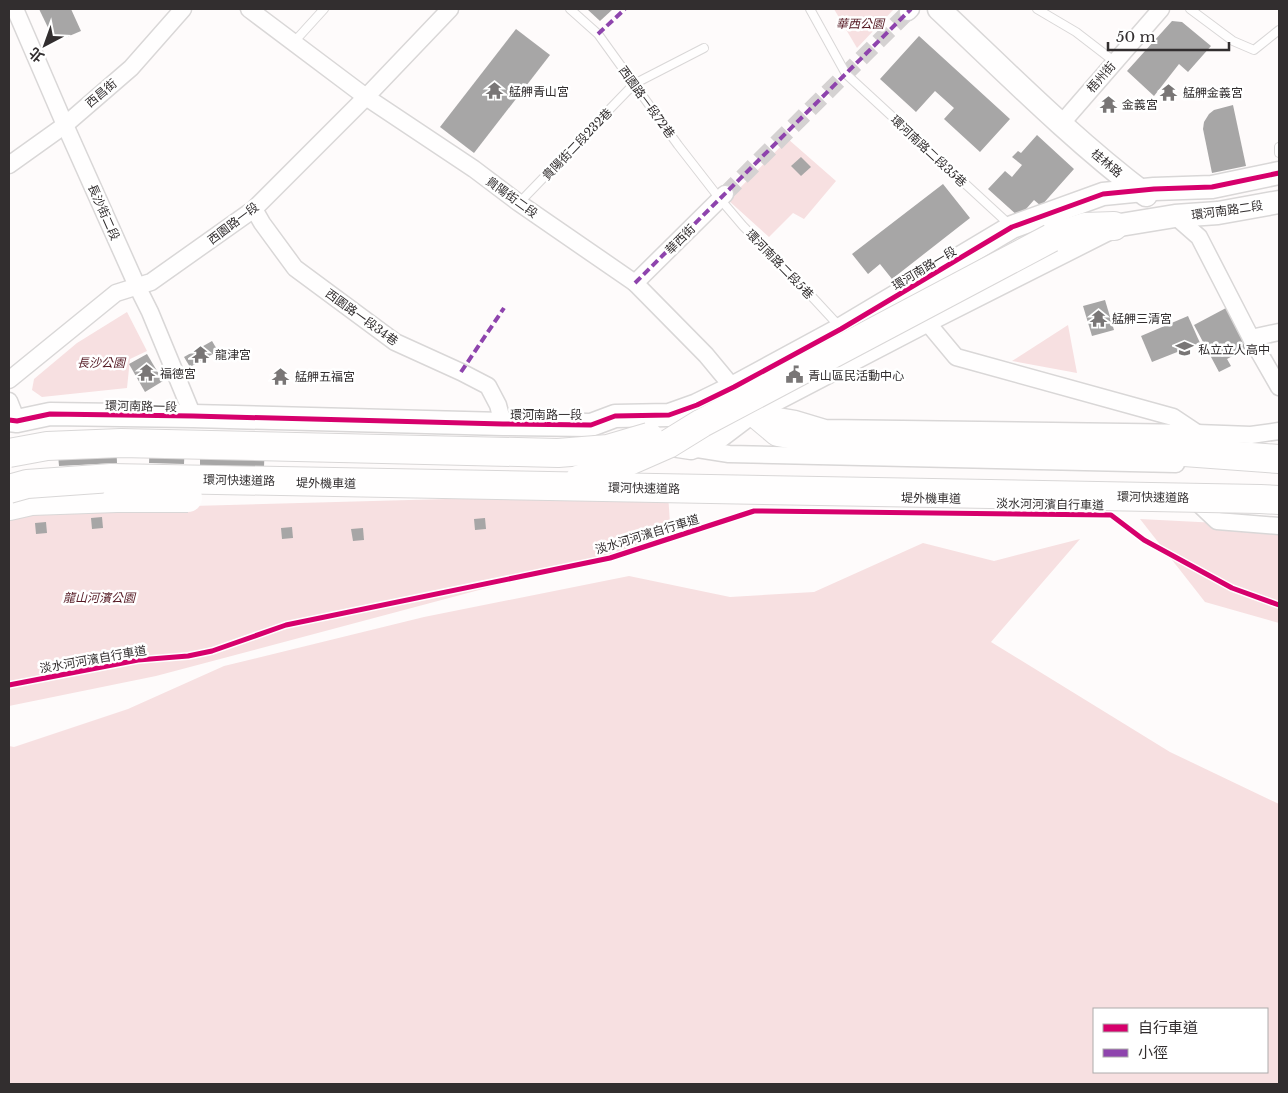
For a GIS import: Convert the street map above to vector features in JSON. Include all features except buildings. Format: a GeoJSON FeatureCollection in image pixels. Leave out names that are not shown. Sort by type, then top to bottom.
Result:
{"type":"FeatureCollection","features":[{"type":"Feature","properties":{"kind":"highway"},"geometry":{"type":"LineString","coordinates":[[9,505],[31,501],[116,498],[470,502],[515,498],[611,469],[668,444],[702,423],[1051,238],[1085,227],[1114,226]]}},
{"type":"Feature","properties":{"kind":"highway"},"geometry":{"type":"LineString","coordinates":[[752,411],[778,432],[834,442],[1143,449],[1279,458]]}},
{"type":"Feature","properties":{"kind":"highway"},"geometry":{"type":"LineString","coordinates":[[9,454],[47,446],[121,443],[558,453],[608,449],[702,423]]}},
{"type":"Feature","properties":{"kind":"highway","name":"環河快速道路"},"geometry":{"type":"LineString","coordinates":[[9,469],[109,459],[1279,481]]}},
{"type":"Feature","properties":{"kind":"highway","name":"環河快速道路"},"geometry":{"type":"LineString","coordinates":[[9,490],[27,484],[111,478],[1279,500]]}},
{"type":"Feature","properties":{"kind":"street","name":"長沙街二段"},"geometry":{"type":"LineString","coordinates":[[15,9],[65,125],[150,312],[192,416]]}},
{"type":"Feature","properties":{"kind":"street","name":"西昌街"},"geometry":{"type":"LineString","coordinates":[[9,165],[65,125],[131,68],[182,9]]}},
{"type":"Feature","properties":{"kind":"street","name":"貴陽街二段"},"geometry":{"type":"LineString","coordinates":[[249,9],[366,97],[474,169],[519,203],[635,283],[706,355],[752,411]]}},
{"type":"Feature","properties":{"kind":"street","name":"西園路一段"},"geometry":{"type":"LineString","coordinates":[[9,380],[116,293],[151,282],[254,209],[366,97],[450,9]]}},
{"type":"Feature","properties":{"kind":"street","name":"桂林路"},"geometry":{"type":"LineString","coordinates":[[939,9],[1108,166],[1175,216],[1199,237],[1251,338],[1279,387]]}},
{"type":"Feature","properties":{"kind":"street","name":"梧州街"},"geometry":{"type":"LineString","coordinates":[[1061,124],[1161,9]]}},
{"type":"Feature","properties":{"kind":"street","name":"環河南路二段"},"geometry":{"type":"LineString","coordinates":[[1139,190],[1212,187],[1279,173]]}},
{"type":"Feature","properties":{"kind":"street","name":"環河南路一段"},"geometry":{"type":"LineString","coordinates":[[11,417],[50,414],[591,425],[616,416],[669,415],[697,405],[734,387],[841,329],[1012,227],[1103,194],[1139,190]]}},
{"type":"Feature","properties":{"kind":"street","name":"華西街"},"geometry":{"type":"LineString","coordinates":[[635,283],[723,196]]}},
{"type":"Feature","properties":{"kind":"street","name":"環河南路二段"},"geometry":{"type":"LineString","coordinates":[[1175,216],[1218,212],[1279,202]]}},
{"type":"Feature","properties":{"kind":"street","name":"西園路一段34巷"},"geometry":{"type":"LineString","coordinates":[[254,209],[295,268],[395,342],[488,386],[498,405],[503,424]]}},
{"type":"Feature","properties":{"kind":"street"},"geometry":{"type":"LineString","coordinates":[[691,448],[720,436],[752,411],[1114,226],[1175,216]]}},
{"type":"Feature","properties":{"kind":"street"},"geometry":{"type":"LineString","coordinates":[[926,321],[956,357],[1173,417],[1196,433]]}},
{"type":"Feature","properties":{"kind":"street"},"geometry":{"type":"LineString","coordinates":[[1251,338],[1279,332]]}},
{"type":"Feature","properties":{"kind":"street"},"geometry":{"type":"LineString","coordinates":[[752,411],[795,419],[825,428],[1251,435],[1279,431]]}},
{"type":"Feature","properties":{"kind":"street","name":"環河南路一段"},"geometry":{"type":"LineString","coordinates":[[591,425],[613,436],[691,448]]}},
{"type":"Feature","properties":{"kind":"street"},"geometry":{"type":"LineString","coordinates":[[691,448],[729,454],[1279,466]]}},
{"type":"Feature","properties":{"kind":"street","name":"堤外機車道"},"geometry":{"type":"LineString","coordinates":[[9,490],[111,480],[298,482],[531,488],[583,494]]}},
{"type":"Feature","properties":{"kind":"street","name":"堤外機車道"},"geometry":{"type":"LineString","coordinates":[[9,505],[28,498],[112,492],[532,498],[583,494],[758,494],[1199,504],[1215,501],[1279,506]]}},
{"type":"Feature","properties":{"kind":"street"},"geometry":{"type":"LineString","coordinates":[[1199,504],[1217,521],[1279,526]]}},
{"type":"Feature","properties":{"kind":"lane"},"geometry":{"type":"LineString","coordinates":[[294,42],[324,9]]}},
{"type":"Feature","properties":{"kind":"lane","name":"西園路一段72巷"},"geometry":{"type":"LineString","coordinates":[[570,9],[598,34],[678,145],[723,196]]}},
{"type":"Feature","properties":{"kind":"lane","name":"環河南路二段35巷"},"geometry":{"type":"LineString","coordinates":[[810,9],[846,74],[1012,227]]}},
{"type":"Feature","properties":{"kind":"lane"},"geometry":{"type":"LineString","coordinates":[[1037,9],[1076,32],[1114,62]]}},
{"type":"Feature","properties":{"kind":"lane"},"geometry":{"type":"LineString","coordinates":[[1190,9],[1233,41],[1254,50],[1279,30]]}},
{"type":"Feature","properties":{"kind":"lane","name":"貴陽街二段232巷"},"geometry":{"type":"LineString","coordinates":[[519,203],[634,84],[704,48]]}},
{"type":"Feature","properties":{"kind":"lane"},"geometry":{"type":"LineString","coordinates":[[1279,147],[1279,153]]}},
{"type":"Feature","properties":{"kind":"lane","name":"環河南路二段5巷"},"geometry":{"type":"LineString","coordinates":[[723,196],[743,226],[841,329]]}},
{"type":"Feature","properties":{"kind":"green space","name":"華西公園"},"geometry":{"type":"Polygon","coordinates":[[[834,9],[894,9],[857,48],[834,9]]]}},
{"type":"Feature","properties":{"kind":"green space"},"geometry":{"type":"Polygon","coordinates":[[[788,139],[836,181],[804,219],[793,213],[769,237],[728,200],[788,139]]]}},
{"type":"Feature","properties":{"kind":"green space","name":"長沙公園"},"geometry":{"type":"Polygon","coordinates":[[[127,312],[147,351],[130,359],[127,388],[42,397],[32,390],[34,379],[77,343],[127,312]]]}},
{"type":"Feature","properties":{"kind":"green space"},"geometry":{"type":"Polygon","coordinates":[[[1068,325],[1077,373],[1012,361],[1068,325]]]}},
{"type":"Feature","properties":{"kind":"green space","name":"龍山河濱公園"},"geometry":{"type":"Polygon","coordinates":[[[668,493],[671,539],[156,676],[9,706],[9,511],[668,493]]]}},
{"type":"Feature","properties":{"kind":"green space"},"geometry":{"type":"Polygon","coordinates":[[[1140,519],[1279,526],[1279,623],[1205,602],[1140,519]]]}},
{"type":"Feature","properties":{"kind":"green space"},"geometry":{"type":"Polygon","coordinates":[[[1080,539],[991,642],[1170,752],[1279,804],[1279,1084],[9,1084],[9,746],[14,747],[128,709],[224,666],[424,617],[629,576],[730,597],[814,592],[923,543],[994,561],[1080,539]]]}},
{"type":"Feature","properties":{"kind":"tunnel"},"geometry":{"type":"LineString","coordinates":[[725,194],[908,12]]}},
{"type":"Feature","properties":{"kind":"marked path"},"geometry":{"type":"LineString","coordinates":[[598,34],[625,9]]}},
{"type":"Feature","properties":{"kind":"marked path"},"geometry":{"type":"LineString","coordinates":[[635,283],[911,9]]}},
{"type":"Feature","properties":{"kind":"marked path"},"geometry":{"type":"LineString","coordinates":[[461,372],[504,308]]}},
{"type":"Feature","properties":{"kind":"cycle path"},"geometry":{"type":"LineString","coordinates":[[9,420],[17,421],[50,414],[591,425],[615,416],[669,415],[697,405],[734,387],[841,329],[1012,227],[1103,194],[1154,189],[1212,187],[1279,173]]}},
{"type":"Feature","properties":{"kind":"cycle path","name":"淡水河河濱自行車道"},"geometry":{"type":"LineString","coordinates":[[9,685],[138,660],[188,656],[212,651],[286,625],[610,558],[754,511],[1111,515],[1144,540],[1232,588],[1279,605]]}},
{"type":"Feature","properties":{"kind":"place","name":"艋舺青山宮"},"geometry":{"type":"Point","coordinates":[495,91]}},
{"type":"Feature","properties":{"kind":"place","name":"艋舺金義宮"},"geometry":{"type":"Point","coordinates":[1169,92]}},
{"type":"Feature","properties":{"kind":"place","name":"金義宮"},"geometry":{"type":"Point","coordinates":[1108,104]}},
{"type":"Feature","properties":{"kind":"place","name":"艋舺三清宮"},"geometry":{"type":"Point","coordinates":[1098,318]}},
{"type":"Feature","properties":{"kind":"place","name":"私立立人高中"},"geometry":{"type":"Point","coordinates":[1184,349]}},
{"type":"Feature","properties":{"kind":"place","name":"龍津宮"},"geometry":{"type":"Point","coordinates":[201,354]}},
{"type":"Feature","properties":{"kind":"place","name":"福德宮"},"geometry":{"type":"Point","coordinates":[146,373]}},
{"type":"Feature","properties":{"kind":"place","name":"青山區民活動中心"},"geometry":{"type":"Point","coordinates":[794,375]}},
{"type":"Feature","properties":{"kind":"place","name":"艋舺五福宮"},"geometry":{"type":"Point","coordinates":[281,376]}}]}
